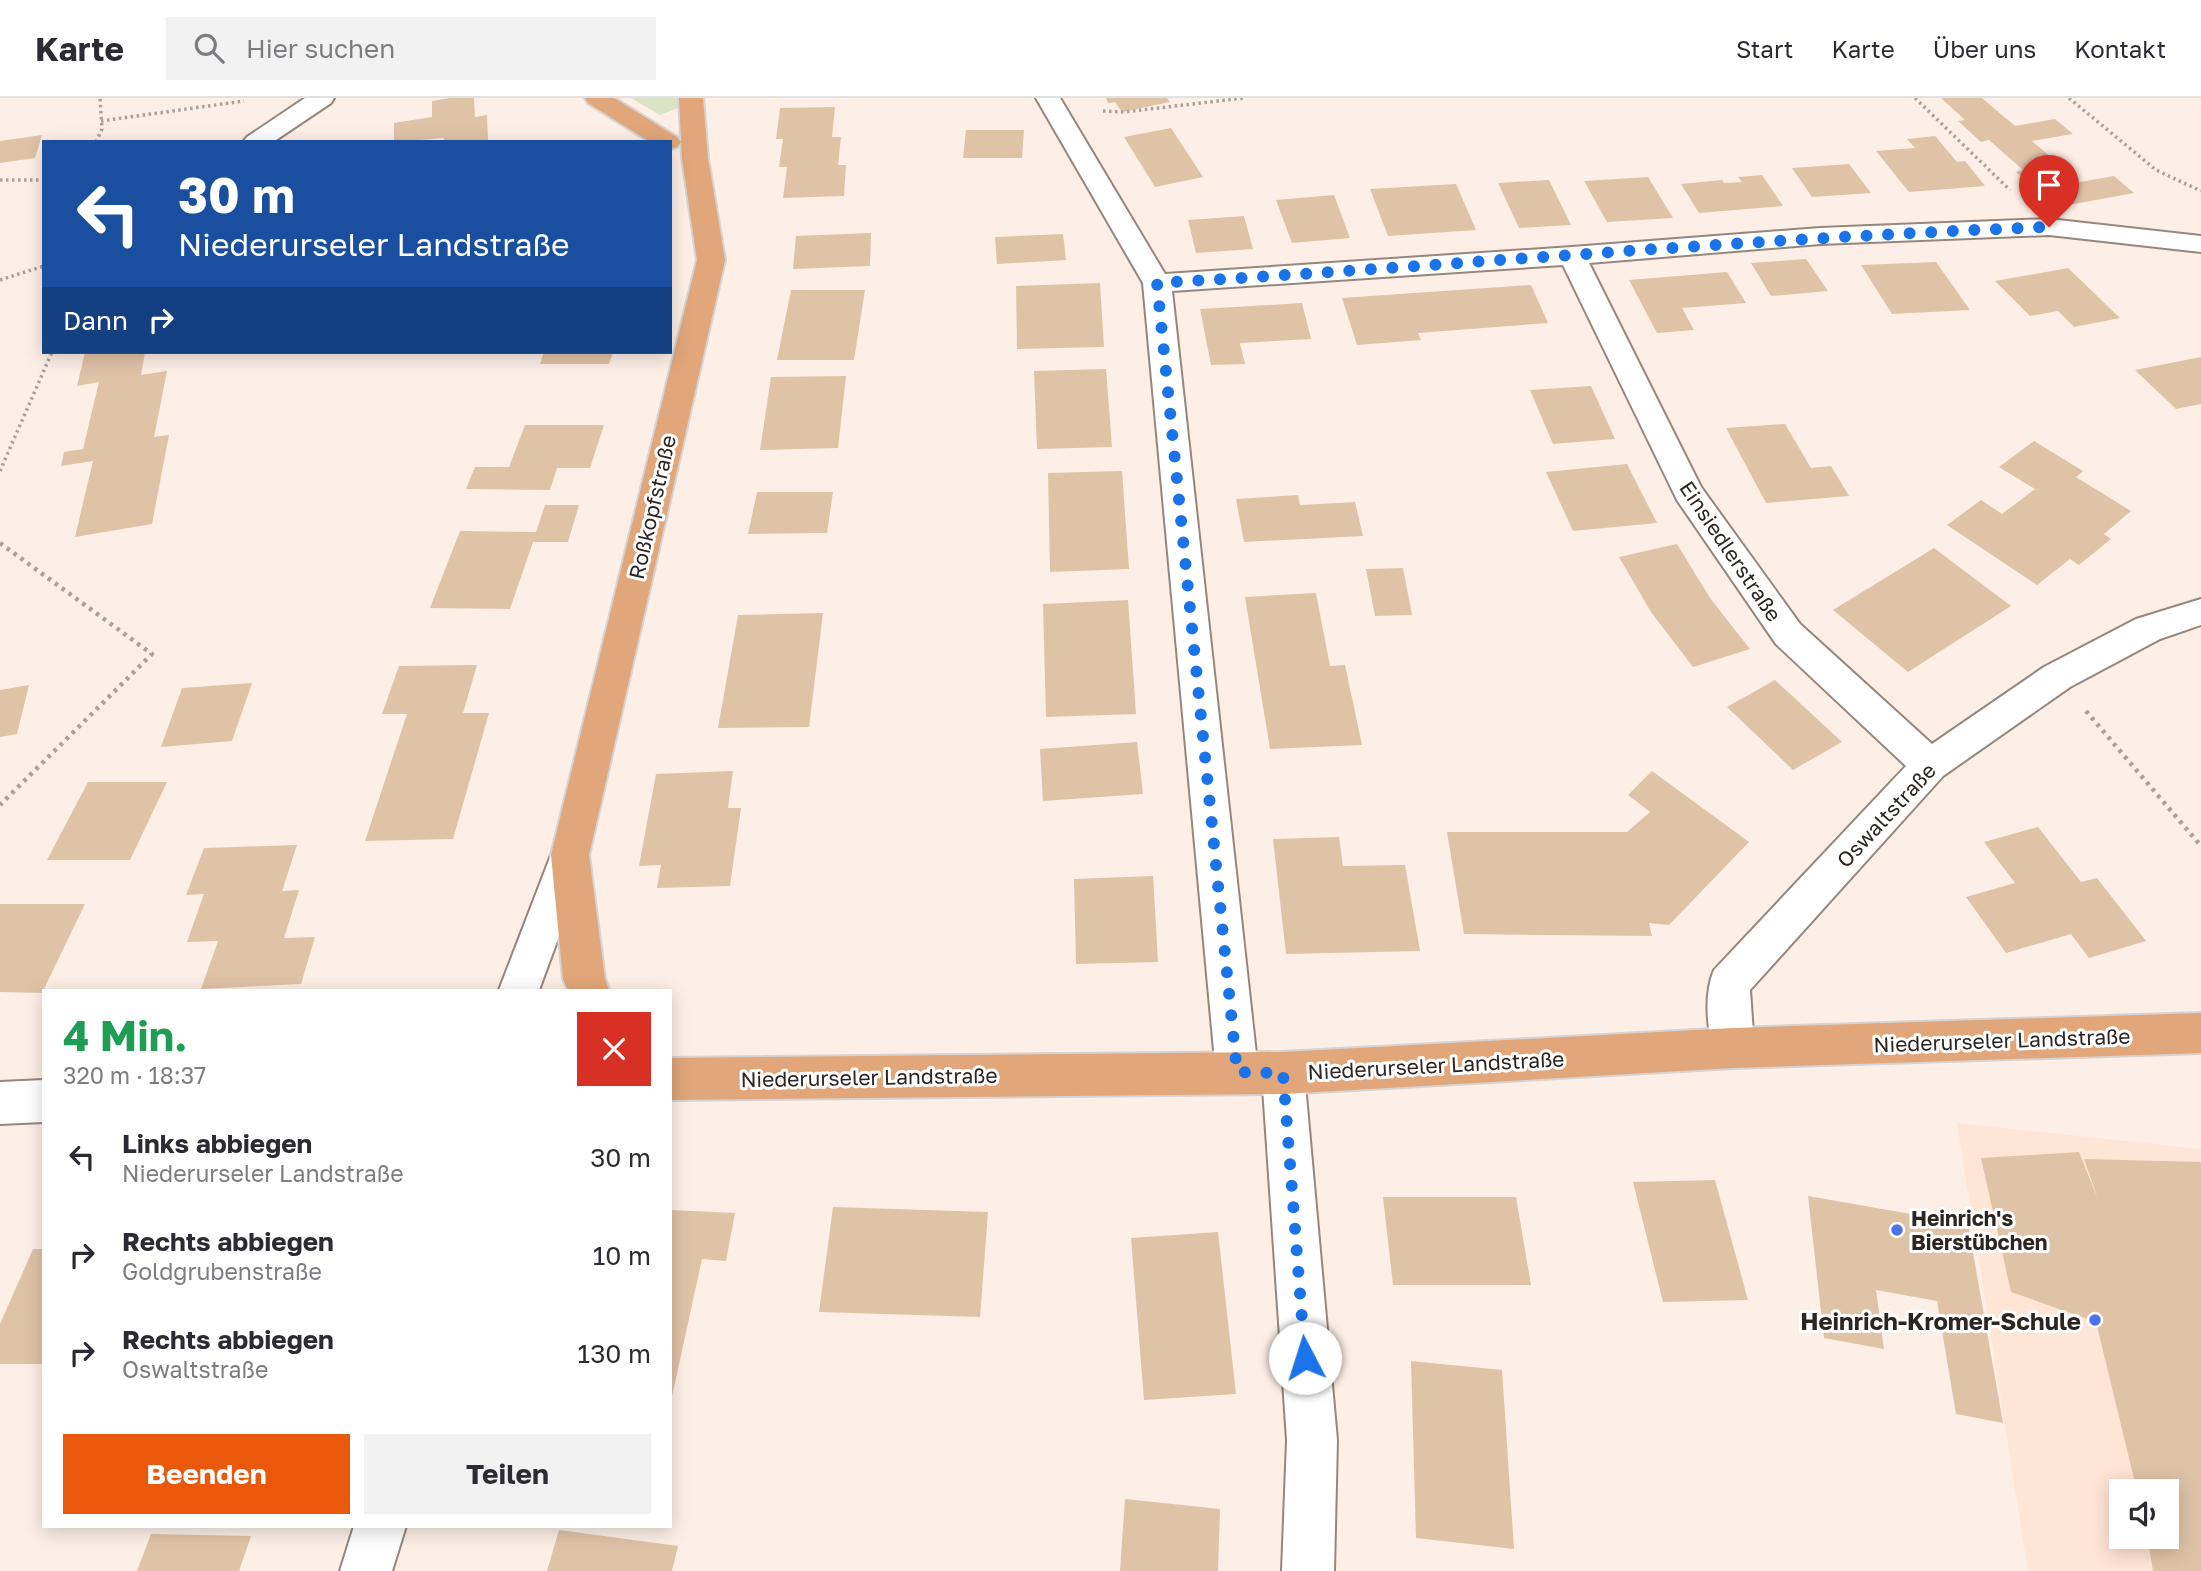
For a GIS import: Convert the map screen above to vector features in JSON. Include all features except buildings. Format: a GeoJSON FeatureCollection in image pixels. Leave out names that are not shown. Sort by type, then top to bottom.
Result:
{"type":"FeatureCollection","features":[{"type":"Feature","properties":{"kind":"main road"},"geometry":{"type":"LineString","coordinates":[[597,98],[665,140]]}},
{"type":"Feature","properties":{"kind":"main road","name":"Roßkopfstraße"},"geometry":{"type":"LineString","coordinates":[[588,989],[584,979],[570,855],[711,260],[678,148],[691,98]]}},
{"type":"Feature","properties":{"kind":"main road","name":"Niederurseler Landstraße"},"geometry":{"type":"LineString","coordinates":[[672,1079],[1260,1073],[1733,1048],[2201,1033]]}},
{"type":"Feature","properties":{"kind":"street"},"geometry":{"type":"LineString","coordinates":[[259,140],[322,98]]}},
{"type":"Feature","properties":{"kind":"street"},"geometry":{"type":"LineString","coordinates":[[1048,98],[1157,283],[1260,1073],[1312,1440],[1308,1571]]}},
{"type":"Feature","properties":{"kind":"street"},"geometry":{"type":"LineString","coordinates":[[1157,283],[1572,256],[1821,236],[2049,227],[2201,244]]}},
{"type":"Feature","properties":{"kind":"street","name":"Einsiedlerstraße"},"geometry":{"type":"LineString","coordinates":[[1572,256],[1688,492],[1788,634],[1930,765]]}},
{"type":"Feature","properties":{"kind":"street","name":"Oswaltstraße"},"geometry":{"type":"LineString","coordinates":[[1733,1048],[1729,984],[1930,765],[2057,677],[2148,629],[2201,612]]}},
{"type":"Feature","properties":{"kind":"street","name":"Roßkopfstraße"},"geometry":{"type":"LineString","coordinates":[[519,989],[570,855]]}},
{"type":"Feature","properties":{"kind":"street"},"geometry":{"type":"LineString","coordinates":[[0,1103],[42,1101]]}},
{"type":"Feature","properties":{"kind":"street"},"geometry":{"type":"LineString","coordinates":[[366,1571],[379,1528]]}},
{"type":"Feature","properties":{"kind":"path"},"geometry":{"type":"LineString","coordinates":[[97,140],[102,129],[100,98]]}},
{"type":"Feature","properties":{"kind":"path"},"geometry":{"type":"LineString","coordinates":[[1100,111],[1244,98]]}},
{"type":"Feature","properties":{"kind":"path"},"geometry":{"type":"LineString","coordinates":[[1915,98],[2019,199]]}},
{"type":"Feature","properties":{"kind":"path"},"geometry":{"type":"LineString","coordinates":[[2069,98],[2156,170],[2201,191]]}},
{"type":"Feature","properties":{"kind":"path"},"geometry":{"type":"LineString","coordinates":[[101,121],[252,100]]}},
{"type":"Feature","properties":{"kind":"path"},"geometry":{"type":"LineString","coordinates":[[0,180],[42,180]]}},
{"type":"Feature","properties":{"kind":"path"},"geometry":{"type":"LineString","coordinates":[[0,280],[42,267]]}},
{"type":"Feature","properties":{"kind":"path"},"geometry":{"type":"LineString","coordinates":[[0,471],[51,354]]}},
{"type":"Feature","properties":{"kind":"path"},"geometry":{"type":"LineString","coordinates":[[0,543],[152,654],[0,805]]}},
{"type":"Feature","properties":{"kind":"path"},"geometry":{"type":"LineString","coordinates":[[2086,711],[2201,846]]}},
{"type":"Feature","properties":{"kind":"shaded area","name":"Heinrich-Kromer-Schule"},"geometry":{"type":"Polygon","coordinates":[[[1957,1123],[2201,1149],[2201,1571],[2028,1571],[1957,1123]]]}},
{"type":"Feature","properties":{"kind":"green space"},"geometry":{"type":"Polygon","coordinates":[[[631,98],[680,98],[680,107],[660,115],[631,98]]]}},
{"type":"Feature","properties":{"kind":"place","name":"Heinrich's Bierstübchen"},"geometry":{"type":"Point","coordinates":[1897,1230]}},
{"type":"Feature","properties":{"kind":"place","name":"Heinrich-Kromer-Schule"},"geometry":{"type":"Point","coordinates":[2095,1320]}},
{"type":"Feature","properties":{"kind":"route"},"geometry":{"type":"LineString","coordinates":[[1305,1358],[1283,1073],[1237,1072],[1157,283],[1572,256],[1821,236],[2049,227]]}}]}
